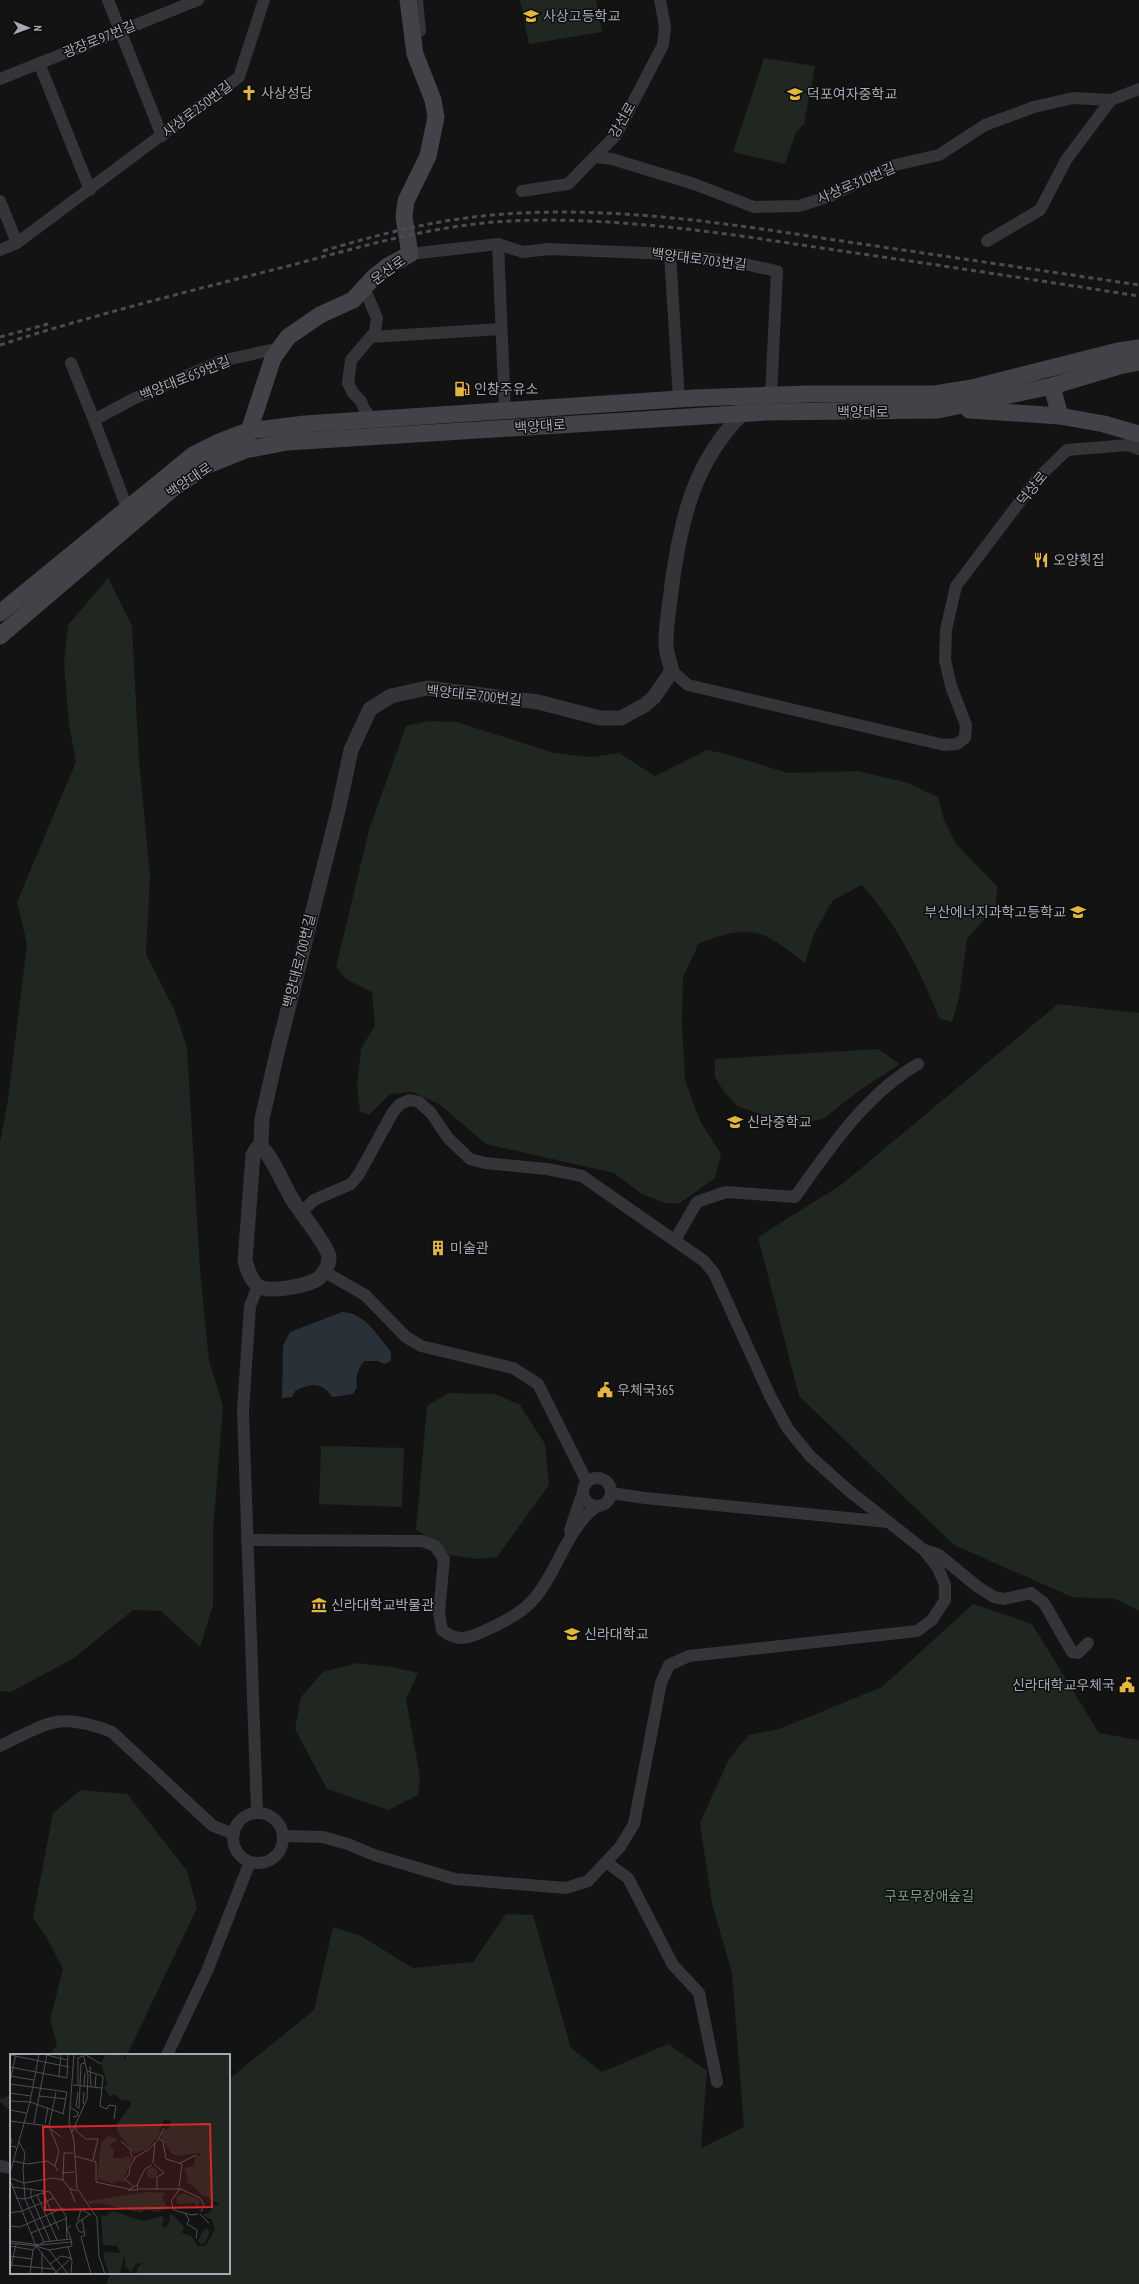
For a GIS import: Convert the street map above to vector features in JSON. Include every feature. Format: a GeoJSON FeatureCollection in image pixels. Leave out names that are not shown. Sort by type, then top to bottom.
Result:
{"type":"FeatureCollection","features":[{"type":"Feature","properties":{"kind":"main road","name":"운산로"},"geometry":{"type":"LineString","coordinates":[[245,450],[248,431],[273,358],[288,337],[320,314],[353,300],[388,266],[410,254],[405,208],[406,201],[428,156],[436,117],[433,100],[415,54],[408,0]]}},
{"type":"Feature","properties":{"kind":"main road","name":"백양대로"},"geometry":{"type":"LineString","coordinates":[[0,613],[127,508],[194,455],[219,442],[248,431],[373,420],[679,399],[771,395],[935,394],[972,388],[1118,351],[1139,348]]}},
{"type":"Feature","properties":{"kind":"main road","name":"백양대로"},"geometry":{"type":"LineString","coordinates":[[0,636],[171,490],[205,466],[245,450],[287,442],[742,414],[938,410],[1052,386],[1119,366],[1139,362]]}},
{"type":"Feature","properties":{"kind":"main road"},"geometry":{"type":"LineString","coordinates":[[1052,386],[1060,416]]}},
{"type":"Feature","properties":{"kind":"main road"},"geometry":{"type":"LineString","coordinates":[[938,410],[988,410],[1060,416],[1104,424],[1139,434]]}},
{"type":"Feature","properties":{"kind":"street"},"geometry":{"type":"LineString","coordinates":[[108,0],[162,136]]}},
{"type":"Feature","properties":{"kind":"street","name":"광장로97번길"},"geometry":{"type":"LineString","coordinates":[[0,79],[198,0]]}},
{"type":"Feature","properties":{"kind":"street","name":"사상로250번길"},"geometry":{"type":"LineString","coordinates":[[0,250],[18,243],[239,77],[264,0]]}},
{"type":"Feature","properties":{"kind":"street"},"geometry":{"type":"LineString","coordinates":[[417,0],[422,50],[435,90],[442,104],[443,120]]}},
{"type":"Feature","properties":{"kind":"street","name":"강선로"},"geometry":{"type":"LineString","coordinates":[[522,191],[568,184],[596,157],[616,134],[663,45],[665,27],[660,0]]}},
{"type":"Feature","properties":{"kind":"street"},"geometry":{"type":"LineString","coordinates":[[39,64],[90,190]]}},
{"type":"Feature","properties":{"kind":"street","name":"사상로310번길"},"geometry":{"type":"LineString","coordinates":[[596,157],[612,159],[694,184],[754,207],[799,206],[830,196],[891,166],[939,154],[985,124],[1034,107],[1073,98],[1111,100],[1139,89]]}},
{"type":"Feature","properties":{"kind":"street"},"geometry":{"type":"LineString","coordinates":[[988,241],[1040,210],[1066,160],[1111,100]]}},
{"type":"Feature","properties":{"kind":"street"},"geometry":{"type":"LineString","coordinates":[[0,201],[18,243]]}},
{"type":"Feature","properties":{"kind":"street"},"geometry":{"type":"LineString","coordinates":[[370,337],[502,329],[498,244]]}},
{"type":"Feature","properties":{"kind":"street","name":"백양대로703번길"},"geometry":{"type":"LineString","coordinates":[[410,254],[498,244],[523,252],[549,248],[670,254],[739,263],[777,271],[771,395]]}},
{"type":"Feature","properties":{"kind":"street"},"geometry":{"type":"LineString","coordinates":[[670,254],[679,399]]}},
{"type":"Feature","properties":{"kind":"street"},"geometry":{"type":"LineString","coordinates":[[364,288],[377,318],[375,332],[352,360],[348,370],[348,383],[353,393],[361,401],[364,409],[373,420]]}},
{"type":"Feature","properties":{"kind":"street","name":"백양대로"},"geometry":{"type":"LineString","coordinates":[[502,329],[505,411]]}},
{"type":"Feature","properties":{"kind":"street","name":"백양대로659번길"},"geometry":{"type":"LineString","coordinates":[[94,420],[133,399],[222,361],[280,348]]}},
{"type":"Feature","properties":{"kind":"street"},"geometry":{"type":"LineString","coordinates":[[71,363],[127,508]]}},
{"type":"Feature","properties":{"kind":"street"},"geometry":{"type":"LineString","coordinates":[[672,671],[666,648],[669,611],[679,536],[687,504],[704,468],[726,430],[742,414],[742,396]]}},
{"type":"Feature","properties":{"kind":"street","name":"덕상로"},"geometry":{"type":"LineString","coordinates":[[672,671],[688,685],[944,745],[957,744],[965,738],[966,725],[951,686],[945,660],[946,630],[956,586],[1037,479],[1067,450],[1128,445],[1139,449]]}},
{"type":"Feature","properties":{"kind":"street","name":"백양대로700번길"},"geometry":{"type":"LineString","coordinates":[[261,1147],[262,1119],[275,1061],[338,811],[351,750],[370,709],[391,696],[427,688],[538,702],[600,718],[622,718],[645,705],[672,671]]}},
{"type":"Feature","properties":{"kind":"street"},"geometry":{"type":"LineString","coordinates":[[675,1240],[697,1202],[726,1192],[795,1197],[823,1156],[870,1100],[906,1071],[918,1064]]}},
{"type":"Feature","properties":{"kind":"street"},"geometry":{"type":"LineString","coordinates":[[284,1836],[323,1837],[348,1844],[374,1855],[455,1879],[566,1888],[588,1881],[620,1847],[634,1824],[661,1683],[669,1664],[689,1656],[917,1631],[932,1620],[945,1600],[946,1585],[938,1568],[924,1550],[848,1490],[810,1456],[788,1429],[771,1398],[714,1273],[704,1261],[582,1176],[547,1169],[470,1159],[448,1138],[431,1112],[419,1102],[410,1100],[400,1104],[392,1112],[359,1174],[351,1184],[314,1200],[300,1213]]}},
{"type":"Feature","properties":{"kind":"street"},"geometry":{"type":"LineString","coordinates":[[261,1147],[266,1151],[279,1178],[300,1213],[325,1247],[329,1258],[325,1272],[316,1280],[294,1286],[270,1290],[258,1286],[249,1276],[245,1261],[253,1155],[257,1148],[261,1147]]}},
{"type":"Feature","properties":{"kind":"street"},"geometry":{"type":"LineString","coordinates":[[325,1272],[365,1295],[406,1337],[421,1346],[513,1368],[538,1384],[585,1487],[587,1502],[596,1506]]}},
{"type":"Feature","properties":{"kind":"street"},"geometry":{"type":"LineString","coordinates":[[257,1812],[243,1411],[250,1306],[258,1286]]}},
{"type":"Feature","properties":{"kind":"street"},"geometry":{"type":"LineString","coordinates":[[247,1540],[422,1541],[435,1546],[444,1559],[438,1612],[442,1630],[452,1638],[470,1637],[488,1630],[532,1601],[546,1581],[582,1521],[596,1506],[607,1503],[611,1493],[610,1487],[603,1480],[597,1478],[585,1487],[567,1544]]}},
{"type":"Feature","properties":{"kind":"street"},"geometry":{"type":"LineString","coordinates":[[611,1493],[645,1498],[888,1522]]}},
{"type":"Feature","properties":{"kind":"street"},"geometry":{"type":"LineString","coordinates":[[924,1550],[939,1555],[978,1587],[994,1597],[1004,1599],[1031,1593],[1044,1603],[1072,1652],[1078,1653],[1088,1643]]}},
{"type":"Feature","properties":{"kind":"street"},"geometry":{"type":"LineString","coordinates":[[0,1746],[52,1722],[71,1720],[93,1724],[112,1732],[213,1826],[234,1834]]}},
{"type":"Feature","properties":{"kind":"street"},"geometry":{"type":"LineString","coordinates":[[257,1812],[267,1814],[275,1819],[281,1827],[284,1836],[282,1846],[277,1855],[269,1861],[260,1863],[250,1862],[241,1856],[235,1848],[234,1834],[240,1820],[248,1814],[257,1812]]}},
{"type":"Feature","properties":{"kind":"street"},"geometry":{"type":"LineString","coordinates":[[167,2054],[206,1971],[250,1862]]}},
{"type":"Feature","properties":{"kind":"street"},"geometry":{"type":"LineString","coordinates":[[606,1862],[628,1878],[673,1965],[699,1993],[717,2082]]}},
{"type":"Feature","properties":{"kind":"street"},"geometry":{"type":"LineString","coordinates":[[0,2166],[10,2168]]}},
{"type":"Feature","properties":{"kind":"green space"},"geometry":{"type":"Polygon","coordinates":[[[520,0],[596,0],[602,32],[529,44],[520,0]]]}},
{"type":"Feature","properties":{"kind":"green space"},"geometry":{"type":"Polygon","coordinates":[[[764,58],[815,66],[804,124],[796,132],[785,164],[733,152],[764,58]]]}},
{"type":"Feature","properties":{"kind":"green space"},"geometry":{"type":"Polygon","coordinates":[[[108,578],[132,626],[139,761],[150,875],[146,954],[175,1011],[187,1047],[200,1270],[209,1361],[223,1406],[213,1531],[213,1605],[200,1647],[161,1611],[133,1610],[74,1658],[11,1692],[0,1691],[0,1143],[8,1099],[27,944],[17,902],[76,762],[69,725],[64,663],[68,625],[108,578]]]}},
{"type":"Feature","properties":{"kind":"green space"},"geometry":{"type":"Polygon","coordinates":[[[429,721],[457,722],[554,753],[591,757],[619,753],[655,776],[707,750],[730,755],[788,773],[858,771],[908,783],[938,797],[944,820],[956,844],[997,886],[996,906],[967,939],[959,998],[952,1022],[939,1018],[916,965],[897,932],[875,900],[862,885],[833,900],[814,934],[805,963],[777,942],[766,936],[755,933],[732,933],[699,943],[683,977],[682,1024],[685,1080],[700,1121],[721,1154],[715,1178],[680,1203],[665,1203],[642,1194],[614,1173],[486,1144],[439,1104],[412,1092],[390,1094],[369,1115],[360,1111],[357,1085],[361,1049],[375,1025],[372,992],[346,979],[336,967],[369,830],[406,726],[429,721]]]}},
{"type":"Feature","properties":{"kind":"green space"},"geometry":{"type":"Polygon","coordinates":[[[1058,1004],[1139,1013],[1139,1611],[1116,1599],[1072,1597],[954,1545],[799,1396],[758,1237],[841,1185],[1058,1004]]]}},
{"type":"Feature","properties":{"kind":"green space"},"geometry":{"type":"Polygon","coordinates":[[[878,1049],[900,1064],[860,1090],[823,1119],[793,1125],[737,1106],[724,1092],[715,1077],[715,1059],[878,1049]]]}},
{"type":"Feature","properties":{"kind":"green space"},"geometry":{"type":"Polygon","coordinates":[[[448,1393],[495,1394],[520,1405],[545,1444],[549,1485],[497,1557],[478,1559],[450,1555],[437,1542],[416,1530],[427,1406],[448,1393]]]}},
{"type":"Feature","properties":{"kind":"green space"},"geometry":{"type":"Polygon","coordinates":[[[321,1446],[404,1448],[402,1507],[319,1504],[321,1446]]]}},
{"type":"Feature","properties":{"kind":"green space","name":"구포무장애숲길"},"geometry":{"type":"Polygon","coordinates":[[[973,1604],[1032,1624],[1099,1733],[1139,1740],[1139,2284],[106,2284],[111,2274],[230,2274],[230,2078],[314,2010],[333,1927],[361,1936],[413,1968],[473,1962],[506,1914],[533,1915],[571,2048],[602,2072],[668,2044],[707,2071],[701,2148],[744,2127],[732,1973],[712,1904],[700,1823],[729,1759],[749,1735],[779,1729],[882,1687],[973,1604]]]}},
{"type":"Feature","properties":{"kind":"green space"},"geometry":{"type":"Polygon","coordinates":[[[357,1663],[392,1667],[418,1673],[406,1699],[420,1777],[418,1795],[388,1810],[327,1789],[295,1729],[301,1697],[323,1672],[357,1663]]]}},
{"type":"Feature","properties":{"kind":"green space"},"geometry":{"type":"Polygon","coordinates":[[[81,1790],[127,1794],[187,1871],[197,1908],[127,2054],[51,2054],[57,2044],[50,2020],[63,1969],[47,1938],[33,1918],[53,1813],[81,1790]]]}},
{"type":"Feature","properties":{"kind":"green space"},"geometry":{"type":"Polygon","coordinates":[[[10,2095],[10,2111],[0,2102],[0,2099],[10,2095]]]}},
{"type":"Feature","properties":{"kind":"shaded area"},"geometry":{"type":"Polygon","coordinates":[[[342,1312],[350,1313],[364,1320],[376,1332],[391,1352],[391,1361],[384,1364],[378,1361],[364,1361],[360,1367],[356,1380],[357,1387],[353,1394],[332,1397],[324,1388],[310,1385],[295,1391],[292,1397],[282,1398],[283,1346],[290,1332],[342,1312]]]}},
{"type":"Feature","properties":{"kind":"railway"},"geometry":{"type":"LineString","coordinates":[[323,251],[397,231],[470,217],[522,213],[601,213],[640,215],[757,228],[1139,285]]}},
{"type":"Feature","properties":{"kind":"railway"},"geometry":{"type":"LineString","coordinates":[[0,345],[182,293],[399,237],[481,223],[509,221],[589,221],[669,227],[906,260],[1139,296]]}},
{"type":"Feature","properties":{"kind":"railway"},"geometry":{"type":"LineString","coordinates":[[0,337],[48,324]]}},
{"type":"Feature","properties":{"kind":"place","name":"사상고등학교"},"geometry":{"type":"Point","coordinates":[531,16]}},
{"type":"Feature","properties":{"kind":"place","name":"사상성당"},"geometry":{"type":"Point","coordinates":[249,93]}},
{"type":"Feature","properties":{"kind":"place","name":"덕포여자중학교"},"geometry":{"type":"Point","coordinates":[795,94]}},
{"type":"Feature","properties":{"kind":"place","name":"인창주유소"},"geometry":{"type":"Point","coordinates":[462,389]}},
{"type":"Feature","properties":{"kind":"place","name":"오양횟집"},"geometry":{"type":"Point","coordinates":[1041,560]}},
{"type":"Feature","properties":{"kind":"place","name":"부산에너지과학고등학교"},"geometry":{"type":"Point","coordinates":[1078,912]}},
{"type":"Feature","properties":{"kind":"place","name":"신라중학교"},"geometry":{"type":"Point","coordinates":[735,1122]}},
{"type":"Feature","properties":{"kind":"place","name":"미술관"},"geometry":{"type":"Point","coordinates":[438,1248]}},
{"type":"Feature","properties":{"kind":"place","name":"우체국365"},"geometry":{"type":"Point","coordinates":[605,1390]}},
{"type":"Feature","properties":{"kind":"place","name":"신라대학교박물관"},"geometry":{"type":"Point","coordinates":[319,1605]}},
{"type":"Feature","properties":{"kind":"place","name":"신라대학교"},"geometry":{"type":"Point","coordinates":[572,1634]}},
{"type":"Feature","properties":{"kind":"place","name":"신라대학교우체국"},"geometry":{"type":"Point","coordinates":[1127,1685]}}]}
